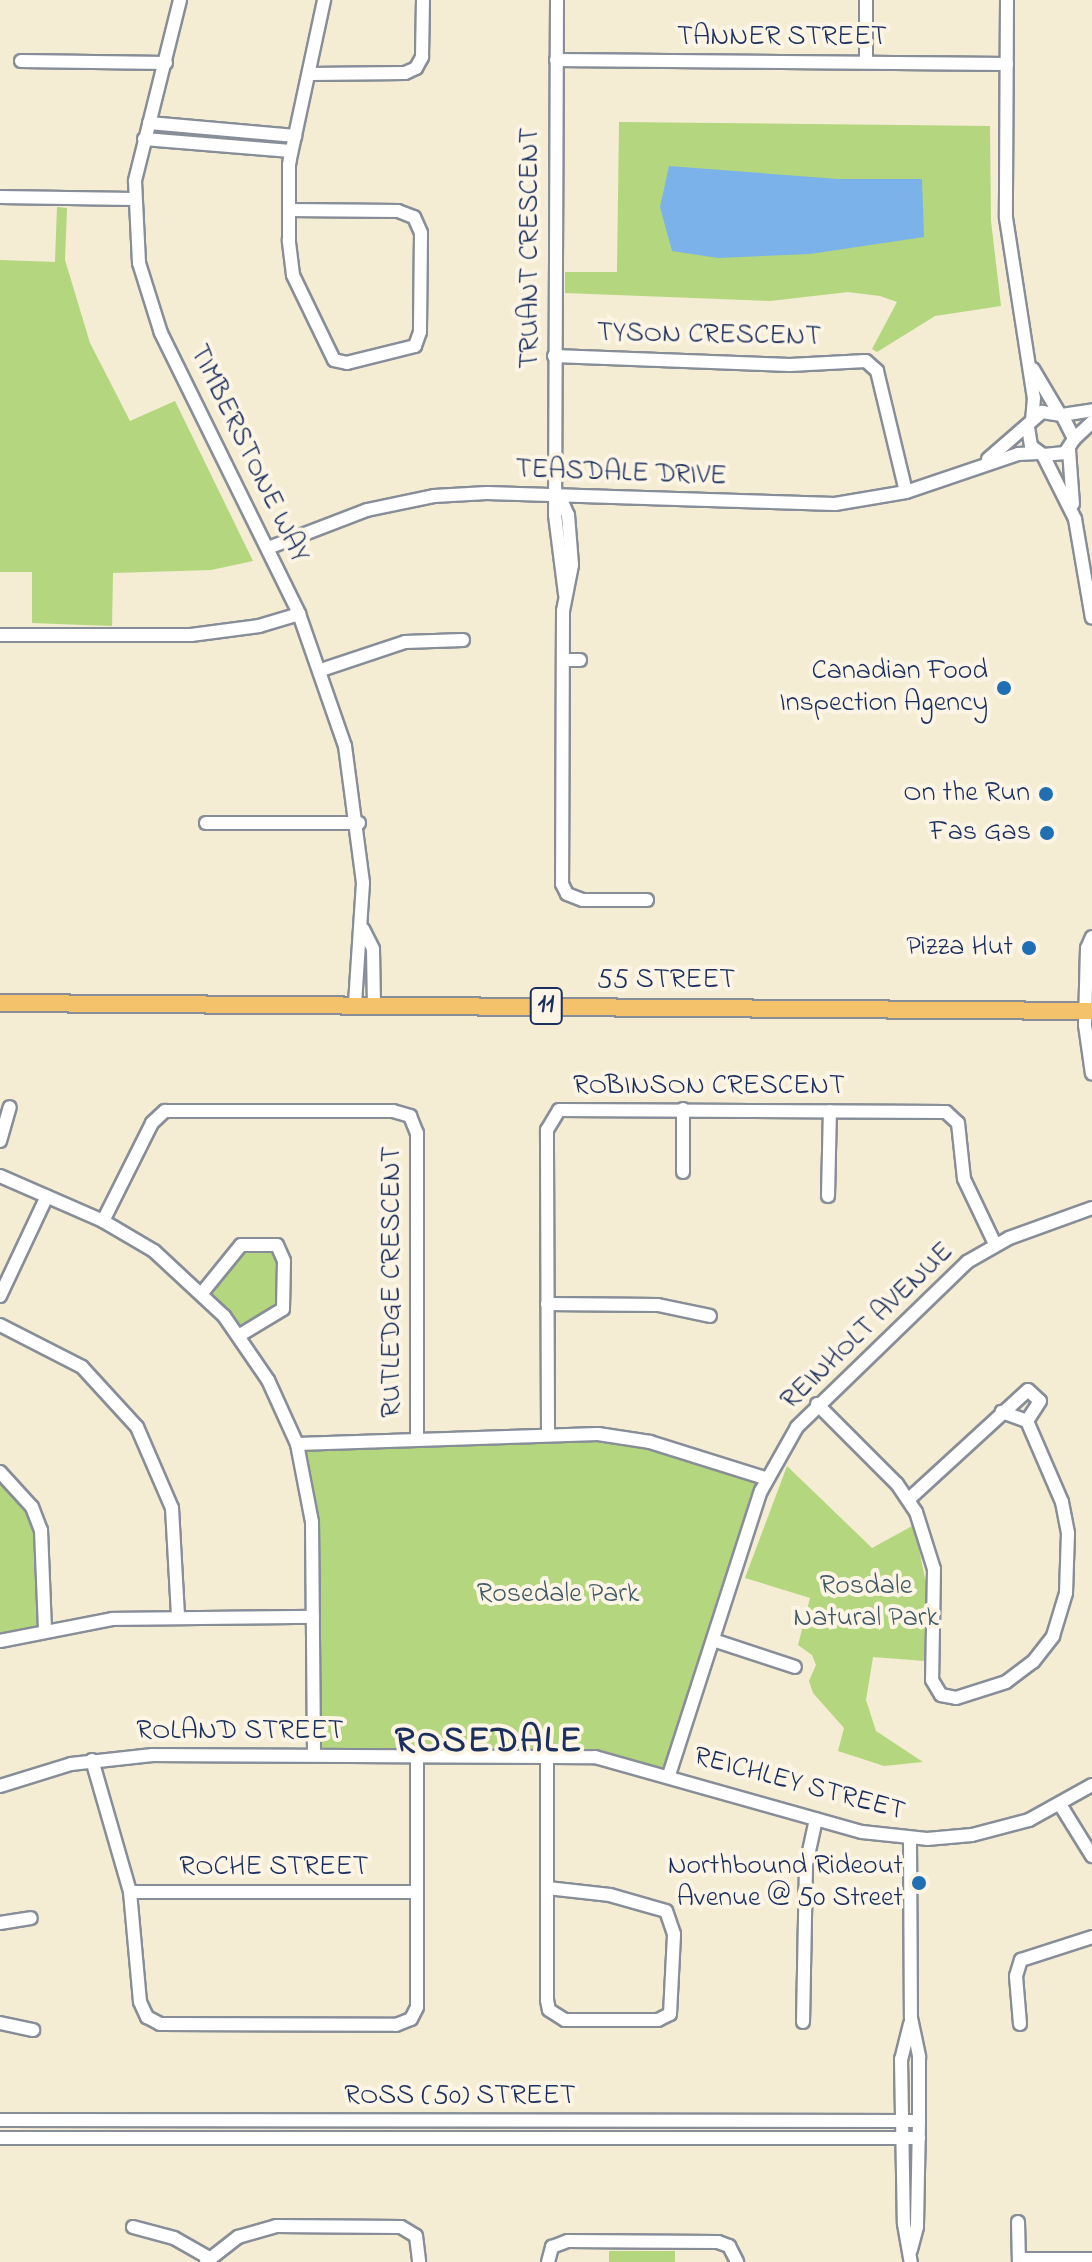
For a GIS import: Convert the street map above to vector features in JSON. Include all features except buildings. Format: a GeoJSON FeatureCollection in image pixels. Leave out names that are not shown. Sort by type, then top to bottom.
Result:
{"type":"FeatureCollection","features":[{"type":"Feature","properties":{"kind":"main road","name":"55 STREET"},"geometry":{"type":"LineString","coordinates":[[0,1003],[1089,1011]]}},
{"type":"Feature","properties":{"kind":"street","name":"TIMBERSTONE WAY"},"geometry":{"type":"LineString","coordinates":[[180,0],[144,139],[134,199],[137,255],[152,310],[299,614],[345,746],[359,823],[363,929],[373,949],[374,1006]]}},
{"type":"Feature","properties":{"kind":"street"},"geometry":{"type":"LineString","coordinates":[[289,210],[398,211],[414,217],[421,233],[420,332],[412,349],[347,363],[331,358],[293,275],[289,210],[291,151],[324,0]]}},
{"type":"Feature","properties":{"kind":"street"},"geometry":{"type":"LineString","coordinates":[[310,74],[405,73],[416,68],[422,57],[423,0]]}},
{"type":"Feature","properties":{"kind":"street","name":"TRUANT CRESCENT"},"geometry":{"type":"LineString","coordinates":[[557,0],[554,356],[559,495],[555,515],[565,594],[562,884],[567,894],[583,900],[647,900]]}},
{"type":"Feature","properties":{"kind":"street"},"geometry":{"type":"LineString","coordinates":[[866,0],[866,62]]}},
{"type":"Feature","properties":{"kind":"street"},"geometry":{"type":"LineString","coordinates":[[1007,0],[1007,229],[1028,359],[1030,423],[1040,454],[1075,519]]}},
{"type":"Feature","properties":{"kind":"street","name":"TANNER STREET"},"geometry":{"type":"LineString","coordinates":[[556,60],[1007,64]]}},
{"type":"Feature","properties":{"kind":"street"},"geometry":{"type":"LineString","coordinates":[[21,61],[166,63]]}},
{"type":"Feature","properties":{"kind":"street"},"geometry":{"type":"LineString","coordinates":[[149,123],[295,136]]}},
{"type":"Feature","properties":{"kind":"street"},"geometry":{"type":"LineString","coordinates":[[144,139],[291,151]]}},
{"type":"Feature","properties":{"kind":"street"},"geometry":{"type":"LineString","coordinates":[[0,197],[134,199]]}},
{"type":"Feature","properties":{"kind":"street","name":"TYSON CRESCENT"},"geometry":{"type":"LineString","coordinates":[[554,356],[790,365],[866,361],[877,371],[906,492]]}},
{"type":"Feature","properties":{"kind":"street"},"geometry":{"type":"LineString","coordinates":[[1028,359],[1061,414],[1071,445],[1075,519],[1092,618]]}},
{"type":"Feature","properties":{"kind":"street"},"geometry":{"type":"LineString","coordinates":[[1030,423],[1042,412],[1061,414],[1092,410]]}},
{"type":"Feature","properties":{"kind":"street"},"geometry":{"type":"LineString","coordinates":[[1071,445],[1092,422]]}},
{"type":"Feature","properties":{"kind":"street","name":"TEASDALE DRIVE"},"geometry":{"type":"LineString","coordinates":[[976,468],[1030,423]]}},
{"type":"Feature","properties":{"kind":"street","name":"TEASDALE DRIVE"},"geometry":{"type":"LineString","coordinates":[[268,548],[398,502],[472,493],[810,505],[906,492],[976,468],[1071,445]]}},
{"type":"Feature","properties":{"kind":"street"},"geometry":{"type":"LineString","coordinates":[[0,635],[200,634],[299,614]]}},
{"type":"Feature","properties":{"kind":"street"},"geometry":{"type":"LineString","coordinates":[[321,670],[405,642],[463,640]]}},
{"type":"Feature","properties":{"kind":"street"},"geometry":{"type":"LineString","coordinates":[[563,660],[580,660]]}},
{"type":"Feature","properties":{"kind":"street"},"geometry":{"type":"LineString","coordinates":[[206,823],[359,823]]}},
{"type":"Feature","properties":{"kind":"street","name":"TIMBERSTONE WAY"},"geometry":{"type":"LineString","coordinates":[[355,1005],[355,947],[363,929]]}},
{"type":"Feature","properties":{"kind":"street"},"geometry":{"type":"LineString","coordinates":[[1092,937],[1087,948],[1092,1074]]}},
{"type":"Feature","properties":{"kind":"street"},"geometry":{"type":"LineString","coordinates":[[0,1141],[10,1107]]}},
{"type":"Feature","properties":{"kind":"street","name":"ROBINSON CRESCENT"},"geometry":{"type":"LineString","coordinates":[[548,1434],[551,1117],[568,1108],[952,1115],[959,1127],[966,1186],[995,1244]]}},
{"type":"Feature","properties":{"kind":"street"},"geometry":{"type":"LineString","coordinates":[[683,1109],[683,1172]]}},
{"type":"Feature","properties":{"kind":"street","name":"RUTLEDGE CRESCENT"},"geometry":{"type":"LineString","coordinates":[[103,1221],[152,1123],[165,1111],[393,1111],[410,1116],[417,1133],[417,1439]]}},
{"type":"Feature","properties":{"kind":"street"},"geometry":{"type":"LineString","coordinates":[[828,1196],[830,1111]]}},
{"type":"Feature","properties":{"kind":"street"},"geometry":{"type":"LineString","coordinates":[[0,1176],[103,1221],[154,1251],[202,1293],[240,1335],[274,1391],[297,1444],[312,1522],[314,1755]]}},
{"type":"Feature","properties":{"kind":"street"},"geometry":{"type":"LineString","coordinates":[[0,1296],[47,1196]]}},
{"type":"Feature","properties":{"kind":"street","name":"REINHOLT AVENUE"},"geometry":{"type":"LineString","coordinates":[[669,1775],[765,1478],[817,1404],[935,1288],[995,1244],[1092,1208]]}},
{"type":"Feature","properties":{"kind":"street"},"geometry":{"type":"LineString","coordinates":[[202,1293],[241,1245],[277,1245],[284,1261],[283,1309],[240,1335]]}},
{"type":"Feature","properties":{"kind":"street"},"geometry":{"type":"LineString","coordinates":[[547,1304],[658,1305],[710,1316]]}},
{"type":"Feature","properties":{"kind":"street"},"geometry":{"type":"LineString","coordinates":[[0,1325],[82,1367],[113,1395],[147,1443],[174,1521],[178,1617]]}},
{"type":"Feature","properties":{"kind":"street"},"geometry":{"type":"LineString","coordinates":[[909,1499],[1021,1393],[1032,1391],[1040,1401],[1027,1421]]}},
{"type":"Feature","properties":{"kind":"street"},"geometry":{"type":"LineString","coordinates":[[817,1404],[909,1499],[934,1569],[934,1686],[941,1695],[956,1698],[1006,1682],[1044,1650],[1066,1593],[1066,1517],[1027,1421],[1002,1412]]}},
{"type":"Feature","properties":{"kind":"street"},"geometry":{"type":"LineString","coordinates":[[297,1444],[548,1434],[634,1439],[765,1478]]}},
{"type":"Feature","properties":{"kind":"street"},"geometry":{"type":"LineString","coordinates":[[0,1472],[25,1498],[41,1530],[45,1629]]}},
{"type":"Feature","properties":{"kind":"street"},"geometry":{"type":"LineString","coordinates":[[0,1641],[45,1629],[178,1617],[313,1617]]}},
{"type":"Feature","properties":{"kind":"street"},"geometry":{"type":"LineString","coordinates":[[713,1640],[795,1667]]}},
{"type":"Feature","properties":{"kind":"street"},"geometry":{"type":"LineString","coordinates":[[92,1760],[130,1892],[141,2008],[154,2022],[396,2025],[414,2015],[417,1755]]}},
{"type":"Feature","properties":{"kind":"street","name":"ROLAND STREET"},"geometry":{"type":"LineString","coordinates":[[0,1786],[92,1760],[485,1755]]}},
{"type":"Feature","properties":{"kind":"street","name":"REICHLEY STREET"},"geometry":{"type":"LineString","coordinates":[[485,1755],[617,1760],[816,1819],[910,1839],[998,1830],[1061,1806],[1092,1785]]}},
{"type":"Feature","properties":{"kind":"street"},"geometry":{"type":"LineString","coordinates":[[547,1756],[547,1888],[547,2000],[553,2015],[565,2020],[658,2020],[670,2014],[674,1934],[666,1911],[610,1895],[547,1888]]}},
{"type":"Feature","properties":{"kind":"street"},"geometry":{"type":"LineString","coordinates":[[1061,1806],[1092,1856]]}},
{"type":"Feature","properties":{"kind":"street"},"geometry":{"type":"LineString","coordinates":[[803,2022],[806,1865],[816,1819]]}},
{"type":"Feature","properties":{"kind":"street"},"geometry":{"type":"LineString","coordinates":[[910,1839],[911,2018],[919,2057],[917,2227],[911,2256]]}},
{"type":"Feature","properties":{"kind":"street","name":"ROCHE STREET"},"geometry":{"type":"LineString","coordinates":[[130,1892],[417,1892]]}},
{"type":"Feature","properties":{"kind":"street"},"geometry":{"type":"LineString","coordinates":[[0,1923],[31,1918]]}},
{"type":"Feature","properties":{"kind":"street"},"geometry":{"type":"LineString","coordinates":[[1020,2024],[1016,1976],[1021,1960],[1092,1937]]}},
{"type":"Feature","properties":{"kind":"street"},"geometry":{"type":"LineString","coordinates":[[911,2018],[901,2059],[904,2224],[911,2256]]}},
{"type":"Feature","properties":{"kind":"street"},"geometry":{"type":"LineString","coordinates":[[0,2023],[33,2030]]}},
{"type":"Feature","properties":{"kind":"street","name":"ROSS (50) STREET"},"geometry":{"type":"LineString","coordinates":[[0,2120],[919,2121]]}},
{"type":"Feature","properties":{"kind":"street","name":"ROSS (50) STREET"},"geometry":{"type":"LineString","coordinates":[[0,2138],[919,2138]]}},
{"type":"Feature","properties":{"kind":"street"},"geometry":{"type":"LineString","coordinates":[[1018,2222],[1019,2260],[1092,2259]]}},
{"type":"Feature","properties":{"kind":"street"},"geometry":{"type":"LineString","coordinates":[[133,2227],[174,2238],[207,2260],[238,2237],[267,2227],[394,2227],[416,2236],[419,2262]]}},
{"type":"Feature","properties":{"kind":"street"},"geometry":{"type":"LineString","coordinates":[[548,2262],[552,2247],[568,2241],[718,2242],[729,2246],[737,2262]]}},
{"type":"Feature","properties":{"kind":"green space"},"geometry":{"type":"Polygon","coordinates":[[[619,122],[990,126],[991,221],[1001,306],[935,316],[877,352],[872,349],[897,302],[880,296],[848,292],[770,301],[565,293],[565,272],[617,272],[619,122]]]}},
{"type":"Feature","properties":{"kind":"green space"},"geometry":{"type":"Polygon","coordinates":[[[57,207],[67,208],[65,260],[90,343],[130,421],[175,401],[253,561],[211,570],[113,573],[112,626],[32,623],[32,572],[0,572],[0,260],[55,262],[57,207]]]}},
{"type":"Feature","properties":{"kind":"green space"},"geometry":{"type":"Polygon","coordinates":[[[277,1245],[284,1302],[240,1335],[202,1293],[238,1248],[277,1245]]]}},
{"type":"Feature","properties":{"kind":"green space","name":"Rosedale Park"},"geometry":{"type":"Polygon","coordinates":[[[598,1434],[765,1478],[669,1775],[617,1760],[314,1755],[312,1522],[297,1444],[598,1434]]]}},
{"type":"Feature","properties":{"kind":"green space","name":"Rosdale Natural Park"},"geometry":{"type":"Polygon","coordinates":[[[787,1466],[872,1548],[914,1525],[927,1588],[925,1661],[873,1657],[866,1700],[876,1731],[923,1762],[884,1766],[838,1751],[844,1728],[813,1693],[809,1681],[816,1665],[812,1655],[798,1645],[810,1598],[745,1578],[787,1466]]]}},
{"type":"Feature","properties":{"kind":"green space"},"geometry":{"type":"Polygon","coordinates":[[[0,1472],[37,1519],[45,1629],[0,1641],[0,1472]]]}},
{"type":"Feature","properties":{"kind":"green space"},"geometry":{"type":"Polygon","coordinates":[[[609,2251],[675,2251],[675,2262],[609,2262],[609,2251]]]}},
{"type":"Feature","properties":{"kind":"water"},"geometry":{"type":"Polygon","coordinates":[[[669,166],[838,179],[922,179],[924,237],[810,254],[718,258],[672,251],[660,207],[669,166]]]}},
{"type":"Feature","properties":{"kind":"place","name":"Canadian Food Inspection Agency"},"geometry":{"type":"Point","coordinates":[1004,688]}},
{"type":"Feature","properties":{"kind":"place","name":"On the Run"},"geometry":{"type":"Point","coordinates":[1046,794]}},
{"type":"Feature","properties":{"kind":"place","name":"Fas Gas"},"geometry":{"type":"Point","coordinates":[1047,833]}},
{"type":"Feature","properties":{"kind":"place","name":"Pizza Hut"},"geometry":{"type":"Point","coordinates":[1029,948]}},
{"type":"Feature","properties":{"kind":"place","name":"Northbound Rideout Avenue @ 50 Street"},"geometry":{"type":"Point","coordinates":[919,1883]}},
{"type":"Feature","properties":{"kind":"district","name":"ROSEDALE"},"geometry":{"type":"Point","coordinates":[489,1743]}}]}
